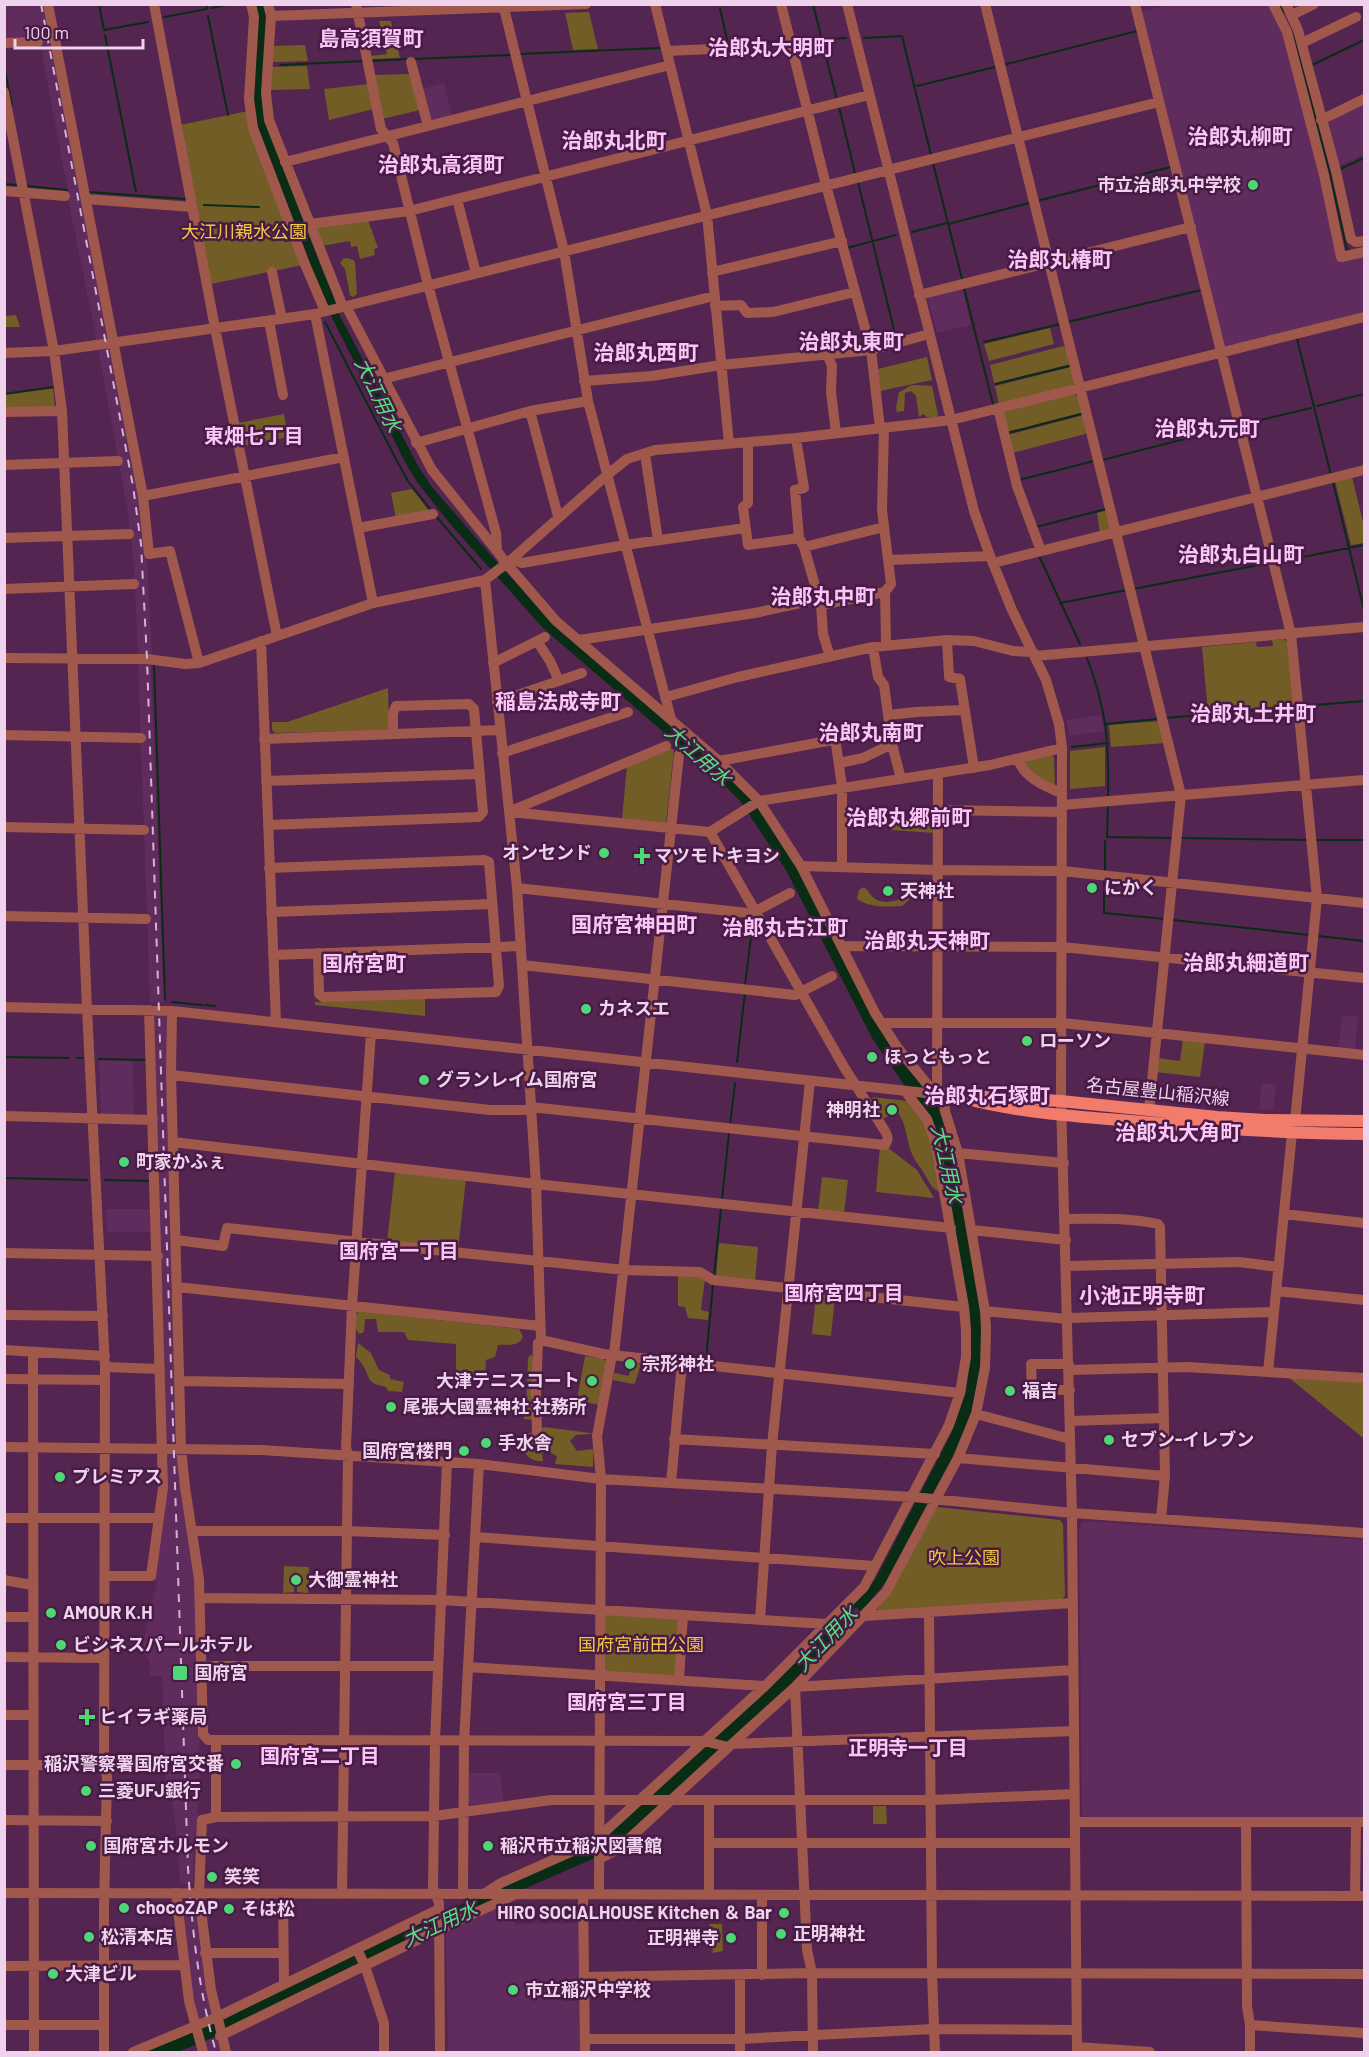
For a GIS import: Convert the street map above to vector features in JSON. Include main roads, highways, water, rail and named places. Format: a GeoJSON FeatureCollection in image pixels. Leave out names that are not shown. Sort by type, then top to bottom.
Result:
{"type":"FeatureCollection","features":[{"type":"Feature","properties":{"kind":"main road","name":"名古屋豊山稲沢線"},"geometry":{"type":"LineString","coordinates":[[1365,1121],[1294,1127],[1063,1115],[1004,1108],[939,1094],[1061,1101],[1217,1117],[1294,1127],[1365,1134]]}},
{"type":"Feature","properties":{"kind":"water","name":"大江用水"},"geometry":{"type":"Polygon","coordinates":[[[254,5],[265,5],[266,11],[268,127],[337,303],[337,310],[418,466],[432,487],[553,623],[722,768],[753,799],[796,863],[892,1050],[938,1104],[951,1141],[981,1311],[982,1354],[972,1409],[957,1448],[886,1582],[861,1612],[856,1607],[843,1631],[809,1667],[624,1839],[595,1858],[517,1892],[217,2036],[178,2052],[145,2052],[214,2023],[215,2025],[252,2004],[427,1920],[605,1839],[831,1626],[836,1630],[846,1610],[876,1578],[951,1434],[966,1392],[971,1345],[970,1314],[937,1132],[926,1110],[907,1089],[872,1038],[786,870],[740,801],[719,780],[543,628],[451,525],[417,482],[406,464],[329,312],[253,114],[254,5]]]}},
{"type":"Feature","properties":{"kind":"waterway"},"geometry":{"type":"LineString","coordinates":[[99,4],[104,30],[148,22]]}},
{"type":"Feature","properties":{"kind":"waterway"},"geometry":{"type":"LineString","coordinates":[[164,17],[207,9],[206,4]]}},
{"type":"Feature","properties":{"kind":"waterway"},"geometry":{"type":"LineString","coordinates":[[211,8],[231,4]]}},
{"type":"Feature","properties":{"kind":"waterway"},"geometry":{"type":"LineString","coordinates":[[813,4],[837,100]]}},
{"type":"Feature","properties":{"kind":"waterway"},"geometry":{"type":"LineString","coordinates":[[1280,4],[1284,12]]}},
{"type":"Feature","properties":{"kind":"waterway"},"geometry":{"type":"LineString","coordinates":[[720,8],[728,44],[726,44]]}},
{"type":"Feature","properties":{"kind":"waterway"},"geometry":{"type":"LineString","coordinates":[[208,16],[228,115]]}},
{"type":"Feature","properties":{"kind":"waterway"},"geometry":{"type":"LineString","coordinates":[[1003,65],[1137,31]]}},
{"type":"Feature","properties":{"kind":"waterway"},"geometry":{"type":"LineString","coordinates":[[1294,34],[1347,250],[1349,250]]}},
{"type":"Feature","properties":{"kind":"waterway"},"geometry":{"type":"LineString","coordinates":[[105,35],[136,192]]}},
{"type":"Feature","properties":{"kind":"waterway"},"geometry":{"type":"LineString","coordinates":[[864,38],[902,36],[931,155]]}},
{"type":"Feature","properties":{"kind":"waterway"},"geometry":{"type":"LineString","coordinates":[[793,41],[846,38]]}},
{"type":"Feature","properties":{"kind":"waterway"},"geometry":{"type":"LineString","coordinates":[[1312,65],[1364,40]]}},
{"type":"Feature","properties":{"kind":"waterway"},"geometry":{"type":"LineString","coordinates":[[736,44],[785,41]]}},
{"type":"Feature","properties":{"kind":"waterway"},"geometry":{"type":"LineString","coordinates":[[519,54],[660,48]]}},
{"type":"Feature","properties":{"kind":"waterway"},"geometry":{"type":"LineString","coordinates":[[414,59],[510,55]]}},
{"type":"Feature","properties":{"kind":"waterway"},"geometry":{"type":"LineString","coordinates":[[372,61],[408,59]]}},
{"type":"Feature","properties":{"kind":"waterway"},"geometry":{"type":"LineString","coordinates":[[280,65],[364,61]]}},
{"type":"Feature","properties":{"kind":"waterway"},"geometry":{"type":"LineString","coordinates":[[4,66],[12,105]]}},
{"type":"Feature","properties":{"kind":"waterway"},"geometry":{"type":"LineString","coordinates":[[917,86],[995,67]]}},
{"type":"Feature","properties":{"kind":"waterway"},"geometry":{"type":"LineString","coordinates":[[839,107],[855,173]]}},
{"type":"Feature","properties":{"kind":"waterway"},"geometry":{"type":"LineString","coordinates":[[1340,169],[1364,158]]}},
{"type":"Feature","properties":{"kind":"waterway"},"geometry":{"type":"LineString","coordinates":[[933,163],[962,279]]}},
{"type":"Feature","properties":{"kind":"waterway"},"geometry":{"type":"LineString","coordinates":[[1037,201],[1171,167]]}},
{"type":"Feature","properties":{"kind":"waterway"},"geometry":{"type":"LineString","coordinates":[[858,182],[896,338]]}},
{"type":"Feature","properties":{"kind":"waterway"},"geometry":{"type":"LineString","coordinates":[[4,184],[17,185]]}},
{"type":"Feature","properties":{"kind":"waterway"},"geometry":{"type":"LineString","coordinates":[[27,184],[27,186],[67,190]]}},
{"type":"Feature","properties":{"kind":"waterway"},"geometry":{"type":"LineString","coordinates":[[89,192],[185,199]]}},
{"type":"Feature","properties":{"kind":"waterway"},"geometry":{"type":"LineString","coordinates":[[948,224],[1029,203]]}},
{"type":"Feature","properties":{"kind":"waterway"},"geometry":{"type":"LineString","coordinates":[[204,205],[259,207]]}},
{"type":"Feature","properties":{"kind":"waterway"},"geometry":{"type":"LineString","coordinates":[[912,232],[947,223]]}},
{"type":"Feature","properties":{"kind":"waterway"},"geometry":{"type":"LineString","coordinates":[[847,248],[896,235]]}},
{"type":"Feature","properties":{"kind":"waterway"},"geometry":{"type":"LineString","coordinates":[[964,288],[993,404]]}},
{"type":"Feature","properties":{"kind":"waterway"},"geometry":{"type":"LineString","coordinates":[[1068,322],[1201,290]]}},
{"type":"Feature","properties":{"kind":"waterway","name":"大江用水"},"geometry":{"type":"LineString","coordinates":[[325,322],[408,481],[431,510]]}},
{"type":"Feature","properties":{"kind":"waterway"},"geometry":{"type":"LineString","coordinates":[[984,342],[1060,324]]}},
{"type":"Feature","properties":{"kind":"waterway"},"geometry":{"type":"LineString","coordinates":[[1297,339],[1331,475]]}},
{"type":"Feature","properties":{"kind":"waterway"},"geometry":{"type":"LineString","coordinates":[[996,384],[1069,366]]}},
{"type":"Feature","properties":{"kind":"waterway"},"geometry":{"type":"LineString","coordinates":[[4,394],[55,387]]}},
{"type":"Feature","properties":{"kind":"waterway"},"geometry":{"type":"LineString","coordinates":[[1317,406],[1364,394]]}},
{"type":"Feature","properties":{"kind":"waterway"},"geometry":{"type":"LineString","coordinates":[[1244,424],[1311,408]]}},
{"type":"Feature","properties":{"kind":"waterway"},"geometry":{"type":"LineString","coordinates":[[1008,433],[1081,414]]}},
{"type":"Feature","properties":{"kind":"waterway"},"geometry":{"type":"LineString","coordinates":[[1102,460],[1236,426]]}},
{"type":"Feature","properties":{"kind":"waterway"},"geometry":{"type":"LineString","coordinates":[[1019,480],[1094,461]]}},
{"type":"Feature","properties":{"kind":"waterway"},"geometry":{"type":"LineString","coordinates":[[1333,482],[1364,610]]}},
{"type":"Feature","properties":{"kind":"waterway"},"geometry":{"type":"LineString","coordinates":[[1036,527],[1106,509]]}},
{"type":"Feature","properties":{"kind":"waterway"},"geometry":{"type":"LineString","coordinates":[[436,516],[481,569]]}},
{"type":"Feature","properties":{"kind":"waterway"},"geometry":{"type":"LineString","coordinates":[[1277,562],[1364,545]]}},
{"type":"Feature","properties":{"kind":"waterway"},"geometry":{"type":"LineString","coordinates":[[1039,556],[1080,644]]}},
{"type":"Feature","properties":{"kind":"waterway"},"geometry":{"type":"LineString","coordinates":[[1133,589],[1269,563]]}},
{"type":"Feature","properties":{"kind":"waterway"},"geometry":{"type":"LineString","coordinates":[[1060,603],[1127,590]]}},
{"type":"Feature","properties":{"kind":"waterway"},"geometry":{"type":"LineString","coordinates":[[1087,658],[1103,711],[1108,760],[1108,798]]}},
{"type":"Feature","properties":{"kind":"waterway"},"geometry":{"type":"LineString","coordinates":[[154,665],[165,1000]]}},
{"type":"Feature","properties":{"kind":"waterway"},"geometry":{"type":"LineString","coordinates":[[1302,706],[1364,701]]}},
{"type":"Feature","properties":{"kind":"waterway"},"geometry":{"type":"LineString","coordinates":[[1166,718],[1293,707]]}},
{"type":"Feature","properties":{"kind":"waterway"},"geometry":{"type":"LineString","coordinates":[[1106,724],[1157,719]]}},
{"type":"Feature","properties":{"kind":"waterway"},"geometry":{"type":"LineString","coordinates":[[1072,747],[1108,743]]}},
{"type":"Feature","properties":{"kind":"waterway"},"geometry":{"type":"LineString","coordinates":[[1108,806],[1107,837],[1172,838]]}},
{"type":"Feature","properties":{"kind":"waterway"},"geometry":{"type":"LineString","coordinates":[[1181,838],[1307,840]]}},
{"type":"Feature","properties":{"kind":"waterway"},"geometry":{"type":"LineString","coordinates":[[1316,840],[1364,840]]}},
{"type":"Feature","properties":{"kind":"waterway"},"geometry":{"type":"LineString","coordinates":[[1105,841],[1105,870]]}},
{"type":"Feature","properties":{"kind":"waterway"},"geometry":{"type":"LineString","coordinates":[[1104,878],[1104,913],[1165,919]]}},
{"type":"Feature","properties":{"kind":"waterway"},"geometry":{"type":"LineString","coordinates":[[1173,920],[1310,935]]}},
{"type":"Feature","properties":{"kind":"waterway"},"geometry":{"type":"LineString","coordinates":[[745,985],[753,921]]}},
{"type":"Feature","properties":{"kind":"waterway"},"geometry":{"type":"LineString","coordinates":[[1318,936],[1364,941]]}},
{"type":"Feature","properties":{"kind":"waterway"},"geometry":{"type":"LineString","coordinates":[[737,1062],[745,993]]}},
{"type":"Feature","properties":{"kind":"waterway"},"geometry":{"type":"LineString","coordinates":[[172,1002],[202,1005]]}},
{"type":"Feature","properties":{"kind":"waterway"},"geometry":{"type":"LineString","coordinates":[[205,1005],[215,1006]]}},
{"type":"Feature","properties":{"kind":"waterway"},"geometry":{"type":"LineString","coordinates":[[4,1057],[69,1058]]}},
{"type":"Feature","properties":{"kind":"waterway"},"geometry":{"type":"LineString","coordinates":[[77,1058],[83,1058]]}},
{"type":"Feature","properties":{"kind":"waterway"},"geometry":{"type":"LineString","coordinates":[[99,1059],[147,1060]]}},
{"type":"Feature","properties":{"kind":"waterway"},"geometry":{"type":"LineString","coordinates":[[730,1125],[735,1083]]}},
{"type":"Feature","properties":{"kind":"waterway"},"geometry":{"type":"LineString","coordinates":[[722,1199],[729,1133]]}},
{"type":"Feature","properties":{"kind":"waterway"},"geometry":{"type":"LineString","coordinates":[[4,1178],[87,1180]]}},
{"type":"Feature","properties":{"kind":"waterway"},"geometry":{"type":"LineString","coordinates":[[105,1180],[150,1181]]}},
{"type":"Feature","properties":{"kind":"waterway"},"geometry":{"type":"LineString","coordinates":[[714,1276],[721,1208]]}},
{"type":"Feature","properties":{"kind":"waterway"},"geometry":{"type":"LineString","coordinates":[[706,1360],[713,1284]]}},
{"type":"Feature","properties":{"kind":"railway"},"geometry":{"type":"LineString","coordinates":[[41,4],[133,486],[141,544],[147,659],[188,1868],[197,1961],[216,2052]]}},
{"type":"Feature","properties":{"kind":"place","name":"市立治郎丸中学校"},"geometry":{"type":"Point","coordinates":[1253,185]}},
{"type":"Feature","properties":{"kind":"place","name":"オンセンド"},"geometry":{"type":"Point","coordinates":[604,853]}},
{"type":"Feature","properties":{"kind":"place","name":"マツモトキヨシ"},"geometry":{"type":"Point","coordinates":[642,856]}},
{"type":"Feature","properties":{"kind":"place","name":"にかく"},"geometry":{"type":"Point","coordinates":[1092,888]}},
{"type":"Feature","properties":{"kind":"place","name":"天神社"},"geometry":{"type":"Point","coordinates":[888,891]}},
{"type":"Feature","properties":{"kind":"place","name":"カネスエ"},"geometry":{"type":"Point","coordinates":[586,1009]}},
{"type":"Feature","properties":{"kind":"place","name":"ローソン"},"geometry":{"type":"Point","coordinates":[1027,1041]}},
{"type":"Feature","properties":{"kind":"place","name":"ほっともっと"},"geometry":{"type":"Point","coordinates":[872,1057]}},
{"type":"Feature","properties":{"kind":"place","name":"グランレイム国府宮"},"geometry":{"type":"Point","coordinates":[424,1080]}},
{"type":"Feature","properties":{"kind":"place","name":"神明社"},"geometry":{"type":"Point","coordinates":[892,1110]}},
{"type":"Feature","properties":{"kind":"place","name":"町家かふぇ"},"geometry":{"type":"Point","coordinates":[124,1162]}},
{"type":"Feature","properties":{"kind":"place","name":"宗形神社"},"geometry":{"type":"Point","coordinates":[630,1364]}},
{"type":"Feature","properties":{"kind":"place","name":"大津テニスコート"},"geometry":{"type":"Point","coordinates":[592,1381]}},
{"type":"Feature","properties":{"kind":"place","name":"福吉"},"geometry":{"type":"Point","coordinates":[1010,1391]}},
{"type":"Feature","properties":{"kind":"place","name":"尾張大國霊神社 社務所"},"geometry":{"type":"Point","coordinates":[391,1407]}},
{"type":"Feature","properties":{"kind":"place","name":"セブン-イレブン"},"geometry":{"type":"Point","coordinates":[1109,1440]}},
{"type":"Feature","properties":{"kind":"place","name":"手水舎"},"geometry":{"type":"Point","coordinates":[486,1443]}},
{"type":"Feature","properties":{"kind":"place","name":"国府宮楼門"},"geometry":{"type":"Point","coordinates":[464,1451]}},
{"type":"Feature","properties":{"kind":"place","name":"プレミアス"},"geometry":{"type":"Point","coordinates":[60,1477]}},
{"type":"Feature","properties":{"kind":"place","name":"大御霊神社"},"geometry":{"type":"Point","coordinates":[296,1580]}},
{"type":"Feature","properties":{"kind":"place","name":"AMOUR K.H"},"geometry":{"type":"Point","coordinates":[51,1613]}},
{"type":"Feature","properties":{"kind":"place","name":"ビシネスパールホテル"},"geometry":{"type":"Point","coordinates":[61,1645]}},
{"type":"Feature","properties":{"kind":"place","name":"国府宮"},"geometry":{"type":"Point","coordinates":[180,1673]}},
{"type":"Feature","properties":{"kind":"place","name":"ヒイラギ薬局"},"geometry":{"type":"Point","coordinates":[87,1717]}},
{"type":"Feature","properties":{"kind":"place","name":"稲沢警察署国府宮交番"},"geometry":{"type":"Point","coordinates":[236,1764]}},
{"type":"Feature","properties":{"kind":"place","name":"三菱UFJ銀行"},"geometry":{"type":"Point","coordinates":[86,1791]}},
{"type":"Feature","properties":{"kind":"place","name":"国府宮ホルモン"},"geometry":{"type":"Point","coordinates":[91,1846]}},
{"type":"Feature","properties":{"kind":"place","name":"稲沢市立稲沢図書館"},"geometry":{"type":"Point","coordinates":[488,1846]}},
{"type":"Feature","properties":{"kind":"place","name":"笑笑"},"geometry":{"type":"Point","coordinates":[212,1877]}},
{"type":"Feature","properties":{"kind":"place","name":"chocoZAP"},"geometry":{"type":"Point","coordinates":[124,1908]}},
{"type":"Feature","properties":{"kind":"place","name":"そは松"},"geometry":{"type":"Point","coordinates":[229,1909]}},
{"type":"Feature","properties":{"kind":"place","name":"HIRO SOCIALHOUSE Kitchen ＆ Bar"},"geometry":{"type":"Point","coordinates":[784,1913]}},
{"type":"Feature","properties":{"kind":"place","name":"正明神社"},"geometry":{"type":"Point","coordinates":[781,1934]}},
{"type":"Feature","properties":{"kind":"place","name":"松清本店"},"geometry":{"type":"Point","coordinates":[89,1937]}},
{"type":"Feature","properties":{"kind":"place","name":"正明禅寺"},"geometry":{"type":"Point","coordinates":[731,1938]}},
{"type":"Feature","properties":{"kind":"place","name":"大津ビル"},"geometry":{"type":"Point","coordinates":[53,1974]}},
{"type":"Feature","properties":{"kind":"place","name":"市立稲沢中学校"},"geometry":{"type":"Point","coordinates":[513,1990]}},
{"type":"Feature","properties":{"kind":"district","name":"島高須賀町"},"geometry":{"type":"Point","coordinates":[371,39]}},
{"type":"Feature","properties":{"kind":"district","name":"治郎丸大明町"},"geometry":{"type":"Point","coordinates":[771,48]}},
{"type":"Feature","properties":{"kind":"district","name":"治郎丸柳町"},"geometry":{"type":"Point","coordinates":[1240,137]}},
{"type":"Feature","properties":{"kind":"district","name":"治郎丸北町"},"geometry":{"type":"Point","coordinates":[614,141]}},
{"type":"Feature","properties":{"kind":"district","name":"治郎丸高須町"},"geometry":{"type":"Point","coordinates":[441,165]}},
{"type":"Feature","properties":{"kind":"district","name":"治郎丸椿町"},"geometry":{"type":"Point","coordinates":[1060,260]}},
{"type":"Feature","properties":{"kind":"district","name":"治郎丸東町"},"geometry":{"type":"Point","coordinates":[851,342]}},
{"type":"Feature","properties":{"kind":"district","name":"治郎丸西町"},"geometry":{"type":"Point","coordinates":[646,353]}},
{"type":"Feature","properties":{"kind":"district","name":"治郎丸元町"},"geometry":{"type":"Point","coordinates":[1207,429]}},
{"type":"Feature","properties":{"kind":"district","name":"東畑七丁目"},"geometry":{"type":"Point","coordinates":[254,436]}},
{"type":"Feature","properties":{"kind":"district","name":"治郎丸白山町"},"geometry":{"type":"Point","coordinates":[1241,555]}},
{"type":"Feature","properties":{"kind":"district","name":"治郎丸中町"},"geometry":{"type":"Point","coordinates":[823,597]}},
{"type":"Feature","properties":{"kind":"district","name":"稲島法成寺町"},"geometry":{"type":"Point","coordinates":[558,702]}},
{"type":"Feature","properties":{"kind":"district","name":"治郎丸土井町"},"geometry":{"type":"Point","coordinates":[1253,714]}},
{"type":"Feature","properties":{"kind":"district","name":"治郎丸南町"},"geometry":{"type":"Point","coordinates":[871,733]}},
{"type":"Feature","properties":{"kind":"district","name":"治郎丸郷前町"},"geometry":{"type":"Point","coordinates":[909,818]}},
{"type":"Feature","properties":{"kind":"district","name":"国府宮神田町"},"geometry":{"type":"Point","coordinates":[634,925]}},
{"type":"Feature","properties":{"kind":"district","name":"治郎丸古江町"},"geometry":{"type":"Point","coordinates":[785,928]}},
{"type":"Feature","properties":{"kind":"district","name":"治郎丸天神町"},"geometry":{"type":"Point","coordinates":[927,941]}},
{"type":"Feature","properties":{"kind":"district","name":"治郎丸細道町"},"geometry":{"type":"Point","coordinates":[1246,963]}},
{"type":"Feature","properties":{"kind":"district","name":"国府宮町"},"geometry":{"type":"Point","coordinates":[364,964]}},
{"type":"Feature","properties":{"kind":"district","name":"治郎丸石塚町"},"geometry":{"type":"Point","coordinates":[987,1096]}},
{"type":"Feature","properties":{"kind":"district","name":"治郎丸大角町"},"geometry":{"type":"Point","coordinates":[1178,1133]}},
{"type":"Feature","properties":{"kind":"district","name":"国府宮一丁目"},"geometry":{"type":"Point","coordinates":[399,1251]}},
{"type":"Feature","properties":{"kind":"district","name":"国府宮四丁目"},"geometry":{"type":"Point","coordinates":[844,1293]}},
{"type":"Feature","properties":{"kind":"district","name":"小池正明寺町"},"geometry":{"type":"Point","coordinates":[1142,1296]}},
{"type":"Feature","properties":{"kind":"district","name":"国府宮三丁目"},"geometry":{"type":"Point","coordinates":[627,1702]}},
{"type":"Feature","properties":{"kind":"district","name":"正明寺一丁目"},"geometry":{"type":"Point","coordinates":[908,1748]}},
{"type":"Feature","properties":{"kind":"district","name":"国府宮二丁目"},"geometry":{"type":"Point","coordinates":[320,1756]}},
{"type":"Feature","properties":{"kind":"park label","name":"大江川親水公園"},"geometry":{"type":"Point","coordinates":[244,232]}},
{"type":"Feature","properties":{"kind":"park label","name":"吹上公園"},"geometry":{"type":"Point","coordinates":[964,1558]}},
{"type":"Feature","properties":{"kind":"park label","name":"国府宮前田公園"},"geometry":{"type":"Point","coordinates":[641,1645]}}]}
